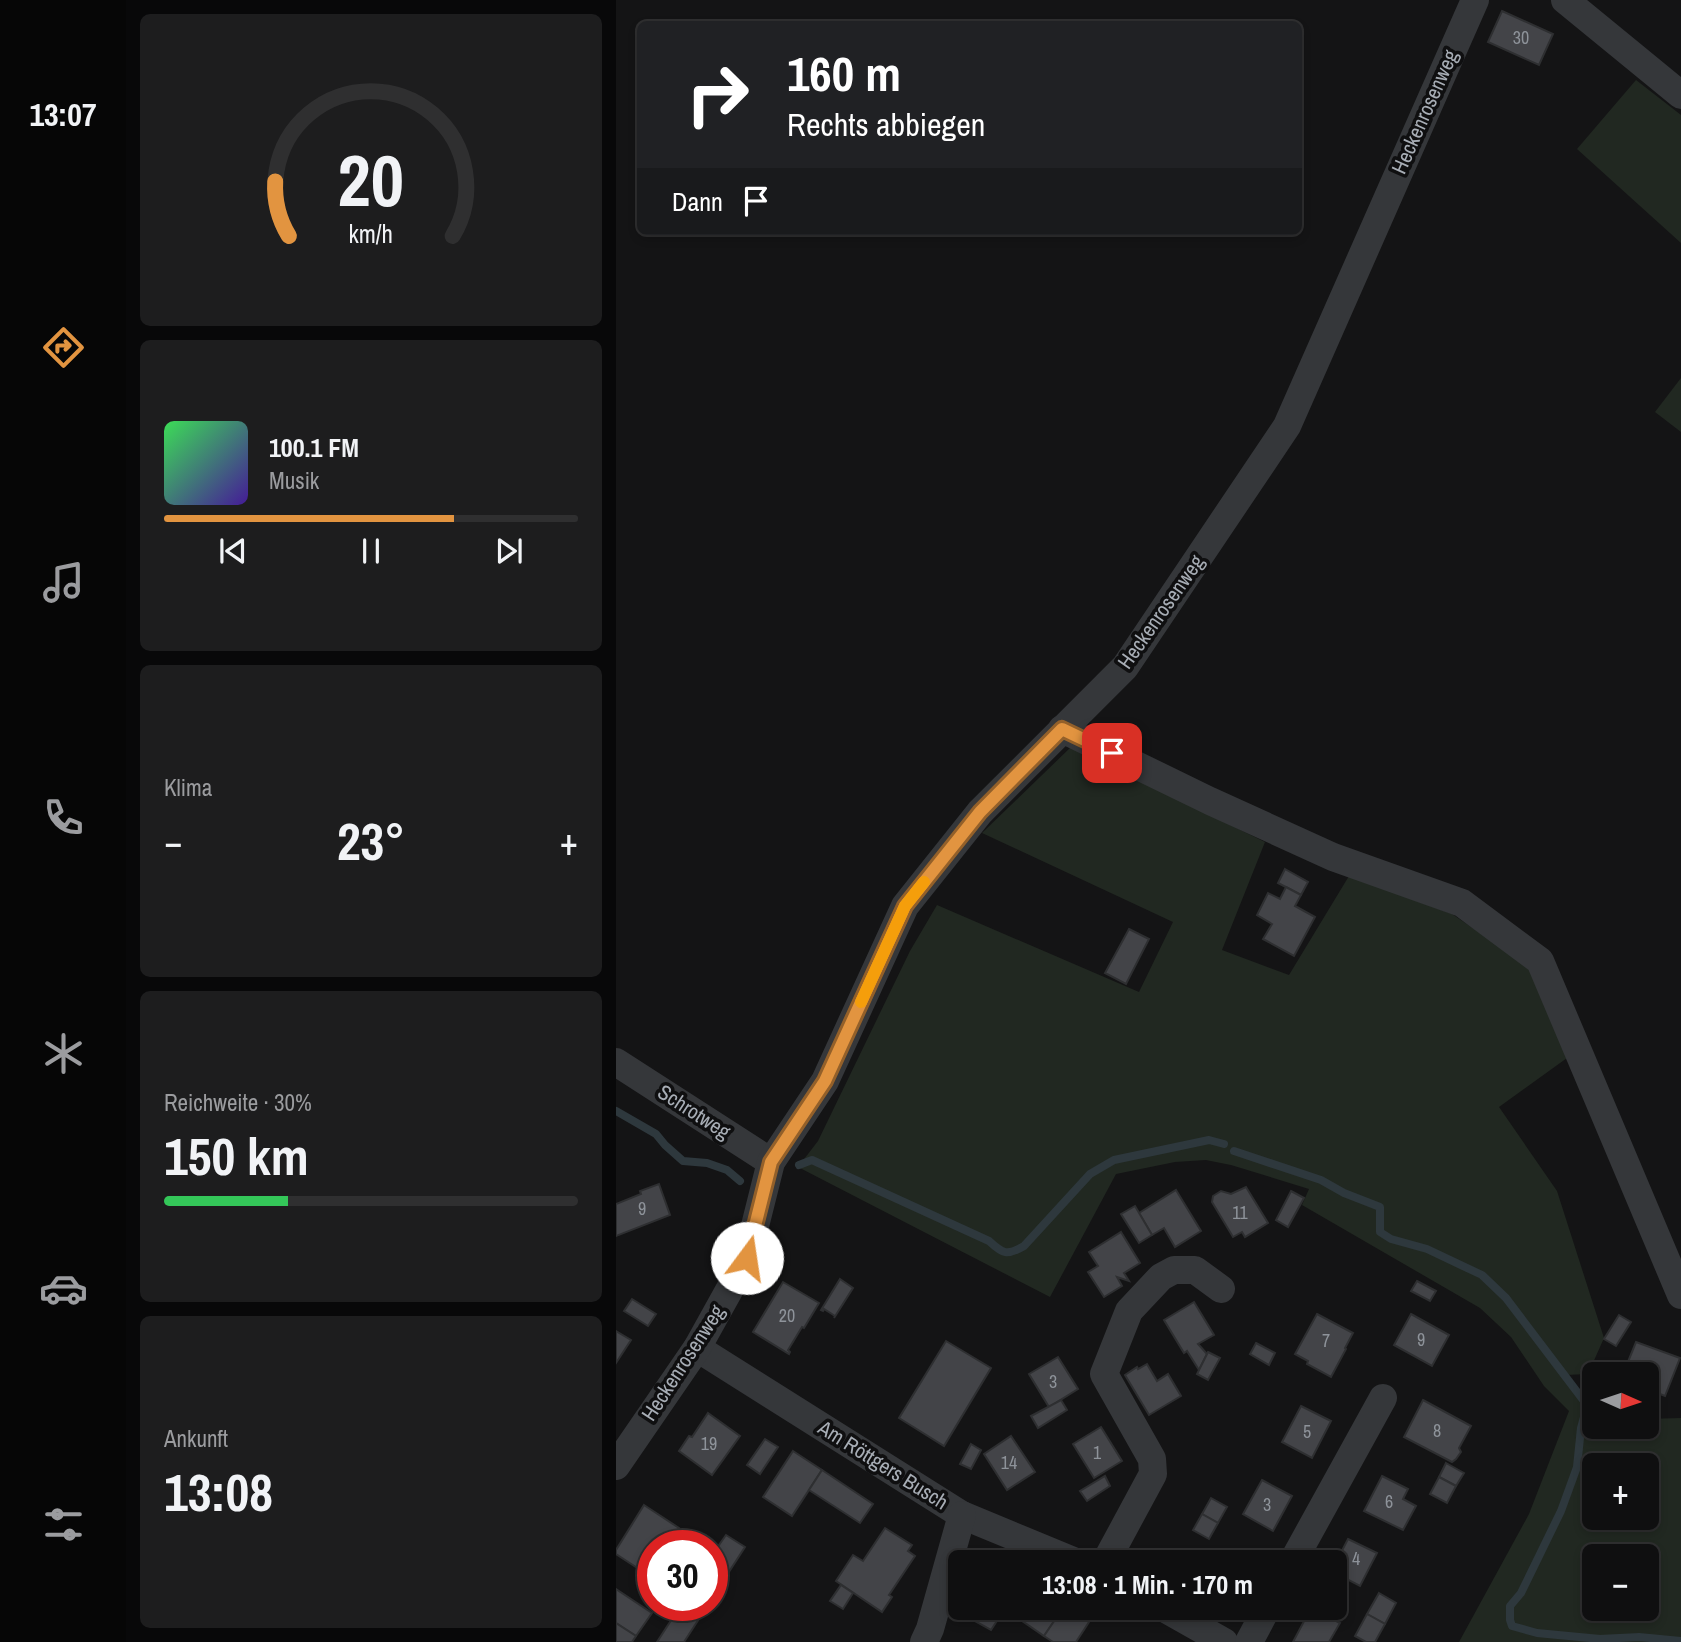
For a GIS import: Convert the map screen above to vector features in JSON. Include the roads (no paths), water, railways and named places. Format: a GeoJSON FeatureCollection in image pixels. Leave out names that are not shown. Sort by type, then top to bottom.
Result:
{"type":"FeatureCollection","features":[{"type":"Feature","properties":{"kind":"street","name":"Heckenrosenweg"},"geometry":{"type":"LineString","coordinates":[[616,1466],[697,1349],[747,1258],[771,1162],[825,1081],[905,906],[980,812],[1125,667],[1287,426],[1475,0]]}},
{"type":"Feature","properties":{"kind":"street"},"geometry":{"type":"LineString","coordinates":[[1565,0],[1681,95]]}},
{"type":"Feature","properties":{"kind":"street"},"geometry":{"type":"LineString","coordinates":[[1062,729],[1333,857],[1462,904],[1540,961],[1681,1295]]}},
{"type":"Feature","properties":{"kind":"street","name":"Schrotweg"},"geometry":{"type":"LineString","coordinates":[[616,1062],[771,1162]]}},
{"type":"Feature","properties":{"kind":"street"},"geometry":{"type":"LineString","coordinates":[[1112,1550],[1153,1474],[1152,1459],[1104,1374],[1129,1311],[1161,1277],[1174,1270],[1195,1270],[1221,1289]]}},
{"type":"Feature","properties":{"kind":"street","name":"Am Röttgers Busch"},"geometry":{"type":"LineString","coordinates":[[697,1349],[962,1515],[1047,1550]]}},
{"type":"Feature","properties":{"kind":"street"},"geometry":{"type":"LineString","coordinates":[[1299,1550],[1384,1398]]}},
{"type":"Feature","properties":{"kind":"street"},"geometry":{"type":"LineString","coordinates":[[924,1642],[962,1515]]}},
{"type":"Feature","properties":{"kind":"street"},"geometry":{"type":"LineString","coordinates":[[1185,1620],[1224,1642]]}},
{"type":"Feature","properties":{"kind":"street"},"geometry":{"type":"LineString","coordinates":[[1249,1642],[1261,1620]]}},
{"type":"Feature","properties":{"kind":"waterway"},"geometry":{"type":"LineString","coordinates":[[616,1111],[656,1134],[683,1161],[707,1163],[727,1170],[740,1181]]}},
{"type":"Feature","properties":{"kind":"waterway"},"geometry":{"type":"LineString","coordinates":[[799,1165],[812,1160],[1009,1252],[1024,1246],[1090,1174],[1114,1160],[1209,1140],[1224,1144]]}},
{"type":"Feature","properties":{"kind":"waterway"},"geometry":{"type":"LineString","coordinates":[[1234,1151],[1321,1180],[1344,1193],[1380,1207],[1380,1232],[1391,1239],[1427,1249],[1482,1275],[1506,1298],[1584,1401],[1577,1467],[1561,1511],[1521,1593],[1510,1606],[1512,1626],[1537,1633],[1600,1639],[1639,1637],[1681,1641]]}}]}
